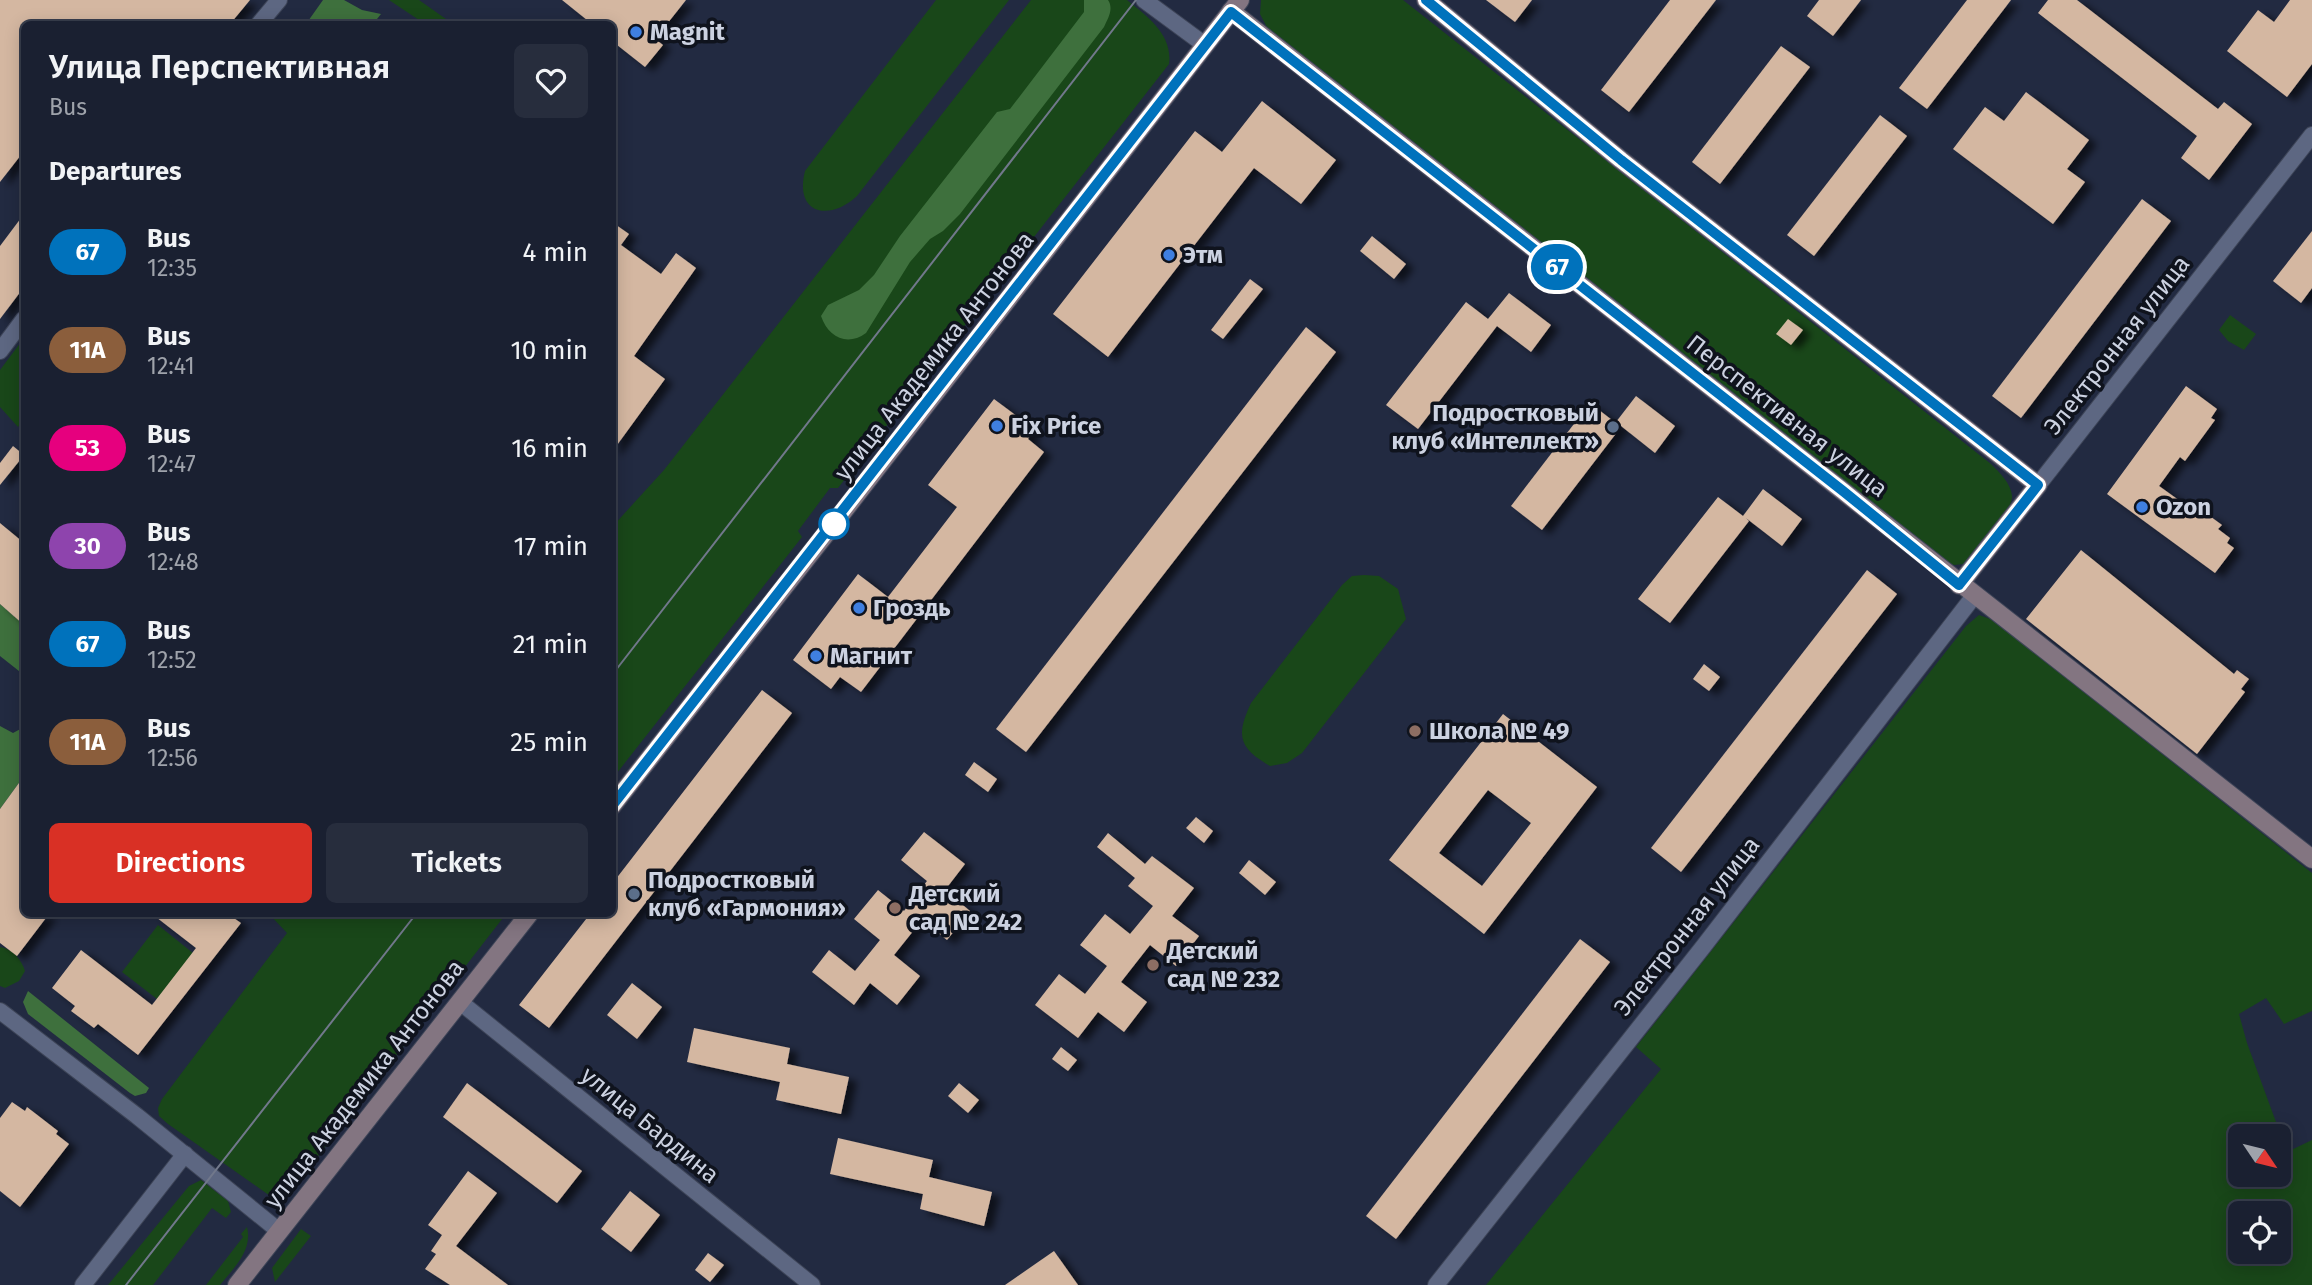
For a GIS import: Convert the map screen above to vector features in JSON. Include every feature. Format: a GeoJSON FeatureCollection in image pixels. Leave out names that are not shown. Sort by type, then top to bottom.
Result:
{"type":"FeatureCollection","features":[{"type":"Feature","properties":{"kind":"street"},"geometry":{"type":"LineString","coordinates":[[262,21],[279,0]]}},
{"type":"Feature","properties":{"kind":"street"},"geometry":{"type":"LineString","coordinates":[[1144,0],[1205,45]]}},
{"type":"Feature","properties":{"kind":"street"},"geometry":{"type":"LineString","coordinates":[[1426,0],[1621,160],[2038,485]]}},
{"type":"Feature","properties":{"kind":"street","name":"улица Академика Антонова"},"geometry":{"type":"LineString","coordinates":[[616,801],[1235,6]]}},
{"type":"Feature","properties":{"kind":"street","name":"Перспективная улица"},"geometry":{"type":"LineString","coordinates":[[1235,6],[1967,590],[2312,859]]}},
{"type":"Feature","properties":{"kind":"street","name":"Электронная улица"},"geometry":{"type":"LineString","coordinates":[[1436,1285],[1712,936],[1967,590],[2038,485],[2312,135]]}},
{"type":"Feature","properties":{"kind":"street"},"geometry":{"type":"LineString","coordinates":[[0,351],[21,323]]}},
{"type":"Feature","properties":{"kind":"street","name":"улица Академика Антонова"},"geometry":{"type":"LineString","coordinates":[[237,1285],[527,917]]}},
{"type":"Feature","properties":{"kind":"street","name":"улица Бардина"},"geometry":{"type":"LineString","coordinates":[[460,1002],[812,1285]]}},
{"type":"Feature","properties":{"kind":"street"},"geometry":{"type":"LineString","coordinates":[[0,1011],[185,1154],[279,1231]]}},
{"type":"Feature","properties":{"kind":"street"},"geometry":{"type":"LineString","coordinates":[[83,1285],[185,1154]]}},
{"type":"Feature","properties":{"kind":"green space"},"geometry":{"type":"Polygon","coordinates":[[[323,0],[344,0],[362,10],[381,14],[375,21],[308,21],[323,0]]]}},
{"type":"Feature","properties":{"kind":"green space"},"geometry":{"type":"Polygon","coordinates":[[[389,0],[419,0],[449,21],[420,21],[389,0]]]}},
{"type":"Feature","properties":{"kind":"green space"},"geometry":{"type":"Polygon","coordinates":[[[936,0],[1009,0],[857,196],[836,209],[825,211],[809,205],[803,185],[805,171],[936,0]]]}},
{"type":"Feature","properties":{"kind":"green space"},"geometry":{"type":"Polygon","coordinates":[[[1031,0],[1127,0],[1151,20],[1167,44],[1169,64],[838,488],[830,488],[798,531],[802,537],[616,774],[616,523],[664,470],[1031,0]]]}},
{"type":"Feature","properties":{"kind":"green space"},"geometry":{"type":"Polygon","coordinates":[[[1084,0],[1108,0],[1109,17],[1104,27],[960,214],[943,231],[930,239],[910,262],[866,333],[852,339],[839,338],[833,334],[821,316],[828,305],[859,290],[874,275],[900,236],[997,112],[1010,109],[1084,12],[1084,0]]]}},
{"type":"Feature","properties":{"kind":"green space"},"geometry":{"type":"Polygon","coordinates":[[[1261,0],[1403,0],[1991,464],[2007,482],[2012,496],[2011,503],[2000,521],[1964,564],[1954,565],[1945,561],[1271,35],[1260,14],[1261,0]]]}},
{"type":"Feature","properties":{"kind":"green space"},"geometry":{"type":"Polygon","coordinates":[[[2230,315],[2256,334],[2244,350],[2228,341],[2219,330],[2230,315]]]}},
{"type":"Feature","properties":{"kind":"green space"},"geometry":{"type":"Polygon","coordinates":[[[21,342],[21,423],[18,427],[0,407],[0,370],[21,342]]]}},
{"type":"Feature","properties":{"kind":"green space"},"geometry":{"type":"Polygon","coordinates":[[[1352,576],[1379,576],[1398,589],[1406,619],[1302,753],[1287,763],[1270,766],[1251,753],[1243,740],[1243,724],[1251,703],[1342,585],[1352,576]]]}},
{"type":"Feature","properties":{"kind":"green space"},"geometry":{"type":"Polygon","coordinates":[[[0,604],[21,622],[21,673],[0,656],[0,604]]]}},
{"type":"Feature","properties":{"kind":"green space"},"geometry":{"type":"Polygon","coordinates":[[[1979,615],[1993,620],[2312,873],[2312,1011],[2284,1024],[2266,998],[2239,1014],[2277,1124],[2228,1124],[2228,1187],[2291,1187],[2291,1150],[2312,1140],[2312,1285],[1486,1285],[1661,1069],[1636,1047],[1966,626],[1979,615]]]}},
{"type":"Feature","properties":{"kind":"green space"},"geometry":{"type":"Polygon","coordinates":[[[0,726],[13,733],[21,729],[21,780],[0,809],[0,726]]]}},
{"type":"Feature","properties":{"kind":"green space"},"geometry":{"type":"Polygon","coordinates":[[[272,917],[504,917],[284,1200],[273,1198],[168,1124],[159,1116],[158,1108],[162,1099],[287,933],[272,917]]]}},
{"type":"Feature","properties":{"kind":"green space"},"geometry":{"type":"Polygon","coordinates":[[[158,925],[193,953],[157,999],[122,972],[158,925]]]}},
{"type":"Feature","properties":{"kind":"green space"},"geometry":{"type":"Polygon","coordinates":[[[0,947],[16,955],[25,971],[19,981],[5,988],[0,986],[0,947]]]}},
{"type":"Feature","properties":{"kind":"green space"},"geometry":{"type":"Polygon","coordinates":[[[28,991],[149,1088],[146,1093],[135,1096],[130,1093],[28,1014],[23,1002],[28,991]]]}},
{"type":"Feature","properties":{"kind":"green space"},"geometry":{"type":"Polygon","coordinates":[[[201,1180],[228,1201],[231,1212],[226,1218],[212,1208],[153,1285],[108,1285],[189,1186],[201,1180]]]}},
{"type":"Feature","properties":{"kind":"green space"},"geometry":{"type":"Polygon","coordinates":[[[247,1227],[245,1251],[236,1265],[220,1285],[206,1285],[243,1237],[241,1234],[247,1227]]]}},
{"type":"Feature","properties":{"kind":"green space"},"geometry":{"type":"Polygon","coordinates":[[[301,1229],[311,1236],[275,1282],[272,1268],[301,1229]]]}},
{"type":"Feature","properties":{"kind":"building"},"geometry":{"type":"Polygon","coordinates":[[[0,0],[250,0],[232,21],[21,21],[21,155],[0,182],[0,0]]]}},
{"type":"Feature","properties":{"kind":"building","name":"Magnit"},"geometry":{"type":"Polygon","coordinates":[[[562,0],[686,0],[655,39],[663,45],[645,67],[616,44],[616,21],[588,21],[562,0]]]}},
{"type":"Feature","properties":{"kind":"building"},"geometry":{"type":"Polygon","coordinates":[[[1486,0],[1532,0],[1515,22],[1486,0]]]}},
{"type":"Feature","properties":{"kind":"building"},"geometry":{"type":"Polygon","coordinates":[[[1670,0],[1716,0],[1629,112],[1601,90],[1670,0]]]}},
{"type":"Feature","properties":{"kind":"building"},"geometry":{"type":"Polygon","coordinates":[[[1819,0],[1861,0],[1833,36],[1807,16],[1819,0]]]}},
{"type":"Feature","properties":{"kind":"building"},"geometry":{"type":"Polygon","coordinates":[[[1967,0],[2011,0],[1927,109],[1899,88],[1967,0]]]}},
{"type":"Feature","properties":{"kind":"building"},"geometry":{"type":"Polygon","coordinates":[[[2048,0],[2077,0],[2218,109],[2224,102],[2252,124],[2209,180],[2181,158],[2197,136],[2038,13],[2048,0]]]}},
{"type":"Feature","properties":{"kind":"building"},"geometry":{"type":"Polygon","coordinates":[[[2290,0],[2312,0],[2312,64],[2287,97],[2227,51],[2258,10],[2274,22],[2290,0]]]}},
{"type":"Feature","properties":{"kind":"building"},"geometry":{"type":"Polygon","coordinates":[[[1781,46],[1810,67],[1720,184],[1692,162],[1781,46]]]}},
{"type":"Feature","properties":{"kind":"building"},"geometry":{"type":"Polygon","coordinates":[[[2026,92],[2089,140],[2067,169],[2085,182],[2053,224],[1953,149],[1985,107],[2004,121],[2026,92]]]}},
{"type":"Feature","properties":{"kind":"building"},"geometry":{"type":"Polygon","coordinates":[[[1262,101],[1336,160],[1301,204],[1254,168],[1108,357],[1053,314],[1195,131],[1222,152],[1262,101]]]}},
{"type":"Feature","properties":{"kind":"building"},"geometry":{"type":"Polygon","coordinates":[[[1880,115],[1907,136],[1814,256],[1787,235],[1880,115]]]}},
{"type":"Feature","properties":{"kind":"building"},"geometry":{"type":"Polygon","coordinates":[[[2142,199],[2171,221],[2021,418],[1992,396],[2142,199]]]}},
{"type":"Feature","properties":{"kind":"building"},"geometry":{"type":"Polygon","coordinates":[[[21,218],[21,291],[0,319],[0,246],[21,218]]]}},
{"type":"Feature","properties":{"kind":"building"},"geometry":{"type":"Polygon","coordinates":[[[616,225],[629,234],[621,245],[661,274],[676,253],[696,268],[634,356],[665,379],[616,446],[616,225]]]}},
{"type":"Feature","properties":{"kind":"building"},"geometry":{"type":"Polygon","coordinates":[[[2312,231],[2312,288],[2301,303],[2273,281],[2312,231]]]}},
{"type":"Feature","properties":{"kind":"building"},"geometry":{"type":"Polygon","coordinates":[[[1372,236],[1406,264],[1394,279],[1360,251],[1372,236]]]}},
{"type":"Feature","properties":{"kind":"building"},"geometry":{"type":"Polygon","coordinates":[[[1250,279],[1263,289],[1223,339],[1211,330],[1250,279]]]}},
{"type":"Feature","properties":{"kind":"building"},"geometry":{"type":"Polygon","coordinates":[[[1509,293],[1551,325],[1531,352],[1497,326],[1418,429],[1386,405],[1466,302],[1488,319],[1509,293]]]}},
{"type":"Feature","properties":{"kind":"building"},"geometry":{"type":"Polygon","coordinates":[[[1788,319],[1803,330],[1791,345],[1776,334],[1788,319]]]}},
{"type":"Feature","properties":{"kind":"building"},"geometry":{"type":"Polygon","coordinates":[[[1306,327],[1336,352],[1026,752],[996,729],[1306,327]]]}},
{"type":"Feature","properties":{"kind":"building"},"geometry":{"type":"Polygon","coordinates":[[[2186,386],[2217,409],[2211,418],[2215,420],[2185,461],[2180,457],[2159,486],[2204,518],[2207,514],[2222,525],[2218,529],[2230,538],[2227,543],[2234,548],[2215,573],[2107,494],[2186,386]]]}},
{"type":"Feature","properties":{"kind":"building"},"geometry":{"type":"Polygon","coordinates":[[[1636,396],[1675,426],[1655,453],[1616,422],[1636,396]]]}},
{"type":"Feature","properties":{"kind":"building"},"geometry":{"type":"Polygon","coordinates":[[[994,399],[1034,429],[1028,439],[1044,452],[861,692],[840,677],[831,689],[793,660],[858,574],[888,597],[957,507],[928,485],[994,399]]]}},
{"type":"Feature","properties":{"kind":"building"},"geometry":{"type":"Polygon","coordinates":[[[1590,403],[1621,427],[1542,530],[1511,506],[1590,403]]]}},
{"type":"Feature","properties":{"kind":"building"},"geometry":{"type":"Polygon","coordinates":[[[13,446],[21,453],[21,459],[0,485],[0,463],[13,446]]]}},
{"type":"Feature","properties":{"kind":"building"},"geometry":{"type":"Polygon","coordinates":[[[1763,489],[1802,519],[1782,546],[1746,518],[1749,521],[1670,623],[1638,599],[1718,497],[1743,516],[1763,489]]]}},
{"type":"Feature","properties":{"kind":"building"},"geometry":{"type":"Polygon","coordinates":[[[0,523],[21,540],[21,622],[0,604],[0,523]]]}},
{"type":"Feature","properties":{"kind":"building"},"geometry":{"type":"Polygon","coordinates":[[[2081,550],[2234,674],[2237,670],[2249,679],[2241,689],[2245,692],[2197,754],[2026,619],[2081,550]]]}},
{"type":"Feature","properties":{"kind":"building"},"geometry":{"type":"Polygon","coordinates":[[[1867,570],[1897,594],[1681,872],[1651,848],[1867,570]]]}},
{"type":"Feature","properties":{"kind":"building"},"geometry":{"type":"Polygon","coordinates":[[[1704,664],[1720,677],[1709,691],[1693,679],[1704,664]]]}},
{"type":"Feature","properties":{"kind":"building"},"geometry":{"type":"Polygon","coordinates":[[[762,690],[792,713],[549,1028],[519,1005],[588,917],[616,917],[616,879],[762,690]]]}},
{"type":"Feature","properties":{"kind":"building"},"geometry":{"type":"Polygon","coordinates":[[[1503,714],[1597,787],[1484,934],[1389,860],[1503,714]],[[1488,790],[1439,853],[1482,886],[1531,823],[1488,790]]]}},
{"type":"Feature","properties":{"kind":"building"},"geometry":{"type":"Polygon","coordinates":[[[974,762],[997,779],[988,792],[965,775],[974,762]]]}},
{"type":"Feature","properties":{"kind":"building"},"geometry":{"type":"Polygon","coordinates":[[[21,780],[21,917],[47,917],[17,956],[0,943],[0,809],[21,780]]]}},
{"type":"Feature","properties":{"kind":"building"},"geometry":{"type":"Polygon","coordinates":[[[1196,817],[1213,831],[1204,843],[1186,828],[1196,817]]]}},
{"type":"Feature","properties":{"kind":"building"},"geometry":{"type":"Polygon","coordinates":[[[924,832],[965,864],[945,890],[970,911],[947,940],[922,920],[894,955],[920,976],[897,1005],[870,983],[854,1005],[812,972],[829,950],[855,971],[880,940],[854,919],[878,890],[904,911],[927,881],[901,860],[924,832]]]}},
{"type":"Feature","properties":{"kind":"building"},"geometry":{"type":"Polygon","coordinates":[[[1108,833],[1145,864],[1152,856],[1194,888],[1172,916],[1199,936],[1176,966],[1150,945],[1121,982],[1147,1002],[1124,1032],[1098,1012],[1078,1038],[1035,1005],[1059,974],[1085,994],[1107,966],[1080,945],[1105,914],[1130,934],[1153,906],[1128,886],[1135,878],[1097,847],[1108,833]]]}},
{"type":"Feature","properties":{"kind":"building"},"geometry":{"type":"Polygon","coordinates":[[[1249,860],[1276,882],[1265,895],[1239,873],[1249,860]]]}},
{"type":"Feature","properties":{"kind":"building"},"geometry":{"type":"Polygon","coordinates":[[[156,917],[232,917],[241,923],[138,1055],[98,1024],[94,1028],[71,1011],[75,1006],[52,988],[81,950],[152,1005],[196,948],[156,917]]]}},
{"type":"Feature","properties":{"kind":"building"},"geometry":{"type":"Polygon","coordinates":[[[1580,939],[1610,962],[1396,1239],[1366,1216],[1580,939]]]}},
{"type":"Feature","properties":{"kind":"building"},"geometry":{"type":"Polygon","coordinates":[[[632,983],[662,1007],[637,1039],[607,1015],[632,983]]]}},
{"type":"Feature","properties":{"kind":"building"},"geometry":{"type":"Polygon","coordinates":[[[694,1028],[790,1048],[787,1064],[849,1077],[841,1114],[776,1100],[780,1082],[687,1062],[694,1028]]]}},
{"type":"Feature","properties":{"kind":"building"},"geometry":{"type":"Polygon","coordinates":[[[1061,1047],[1077,1060],[1068,1071],[1052,1059],[1061,1047]]]}},
{"type":"Feature","properties":{"kind":"building"},"geometry":{"type":"Polygon","coordinates":[[[467,1083],[582,1171],[557,1203],[443,1117],[467,1083]]]}},
{"type":"Feature","properties":{"kind":"building"},"geometry":{"type":"Polygon","coordinates":[[[959,1083],[979,1100],[968,1113],[948,1096],[959,1083]]]}},
{"type":"Feature","properties":{"kind":"building"},"geometry":{"type":"Polygon","coordinates":[[[12,1102],[25,1111],[27,1107],[58,1131],[56,1134],[69,1144],[20,1207],[0,1191],[0,1118],[12,1102]]]}},
{"type":"Feature","properties":{"kind":"building"},"geometry":{"type":"Polygon","coordinates":[[[838,1138],[933,1160],[929,1177],[992,1192],[984,1226],[920,1209],[923,1194],[830,1174],[838,1138]]]}},
{"type":"Feature","properties":{"kind":"building"},"geometry":{"type":"Polygon","coordinates":[[[468,1171],[497,1193],[456,1246],[508,1285],[450,1285],[425,1269],[436,1254],[431,1251],[442,1235],[428,1225],[468,1171]]]}},
{"type":"Feature","properties":{"kind":"building"},"geometry":{"type":"Polygon","coordinates":[[[630,1191],[660,1215],[631,1252],[601,1229],[630,1191]]]}},
{"type":"Feature","properties":{"kind":"building"},"geometry":{"type":"Polygon","coordinates":[[[1054,1251],[1078,1285],[1005,1285],[1054,1251]]]}},
{"type":"Feature","properties":{"kind":"building"},"geometry":{"type":"Polygon","coordinates":[[[708,1253],[724,1265],[710,1282],[695,1270],[708,1253]]]}},
{"type":"Feature","properties":{"kind":"tram line"},"geometry":{"type":"LineString","coordinates":[[616,670],[1136,0]]}},
{"type":"Feature","properties":{"kind":"tram line"},"geometry":{"type":"LineString","coordinates":[[126,1285],[414,917]]}},
{"type":"Feature","properties":{"kind":"bus line","name":"67"},"geometry":{"type":"LineString","coordinates":[[616,801],[1231,12],[1843,491],[1959,585],[2038,485],[1621,160],[1426,0]]}},
{"type":"Feature","properties":{"kind":"place","name":"Magnit"},"geometry":{"type":"Point","coordinates":[636,32]}},
{"type":"Feature","properties":{"kind":"place","name":"Этм"},"geometry":{"type":"Point","coordinates":[1169,255]}},
{"type":"Feature","properties":{"kind":"place","name":"Fix Price"},"geometry":{"type":"Point","coordinates":[997,426]}},
{"type":"Feature","properties":{"kind":"place","name":"Подростковый клуб «Интеллект»"},"geometry":{"type":"Point","coordinates":[1613,427]}},
{"type":"Feature","properties":{"kind":"place","name":"Ozon"},"geometry":{"type":"Point","coordinates":[2142,507]}},
{"type":"Feature","properties":{"kind":"place","name":"Гроздь"},"geometry":{"type":"Point","coordinates":[859,608]}},
{"type":"Feature","properties":{"kind":"place","name":"Магнит"},"geometry":{"type":"Point","coordinates":[816,656]}},
{"type":"Feature","properties":{"kind":"place","name":"Школа № 49"},"geometry":{"type":"Point","coordinates":[1415,731]}},
{"type":"Feature","properties":{"kind":"place","name":"Подростковый клуб «Гармония»"},"geometry":{"type":"Point","coordinates":[634,894]}},
{"type":"Feature","properties":{"kind":"place","name":"Детский сад № 242"},"geometry":{"type":"Point","coordinates":[895,908]}},
{"type":"Feature","properties":{"kind":"place","name":"Детский сад № 232"},"geometry":{"type":"Point","coordinates":[1153,965]}}]}
